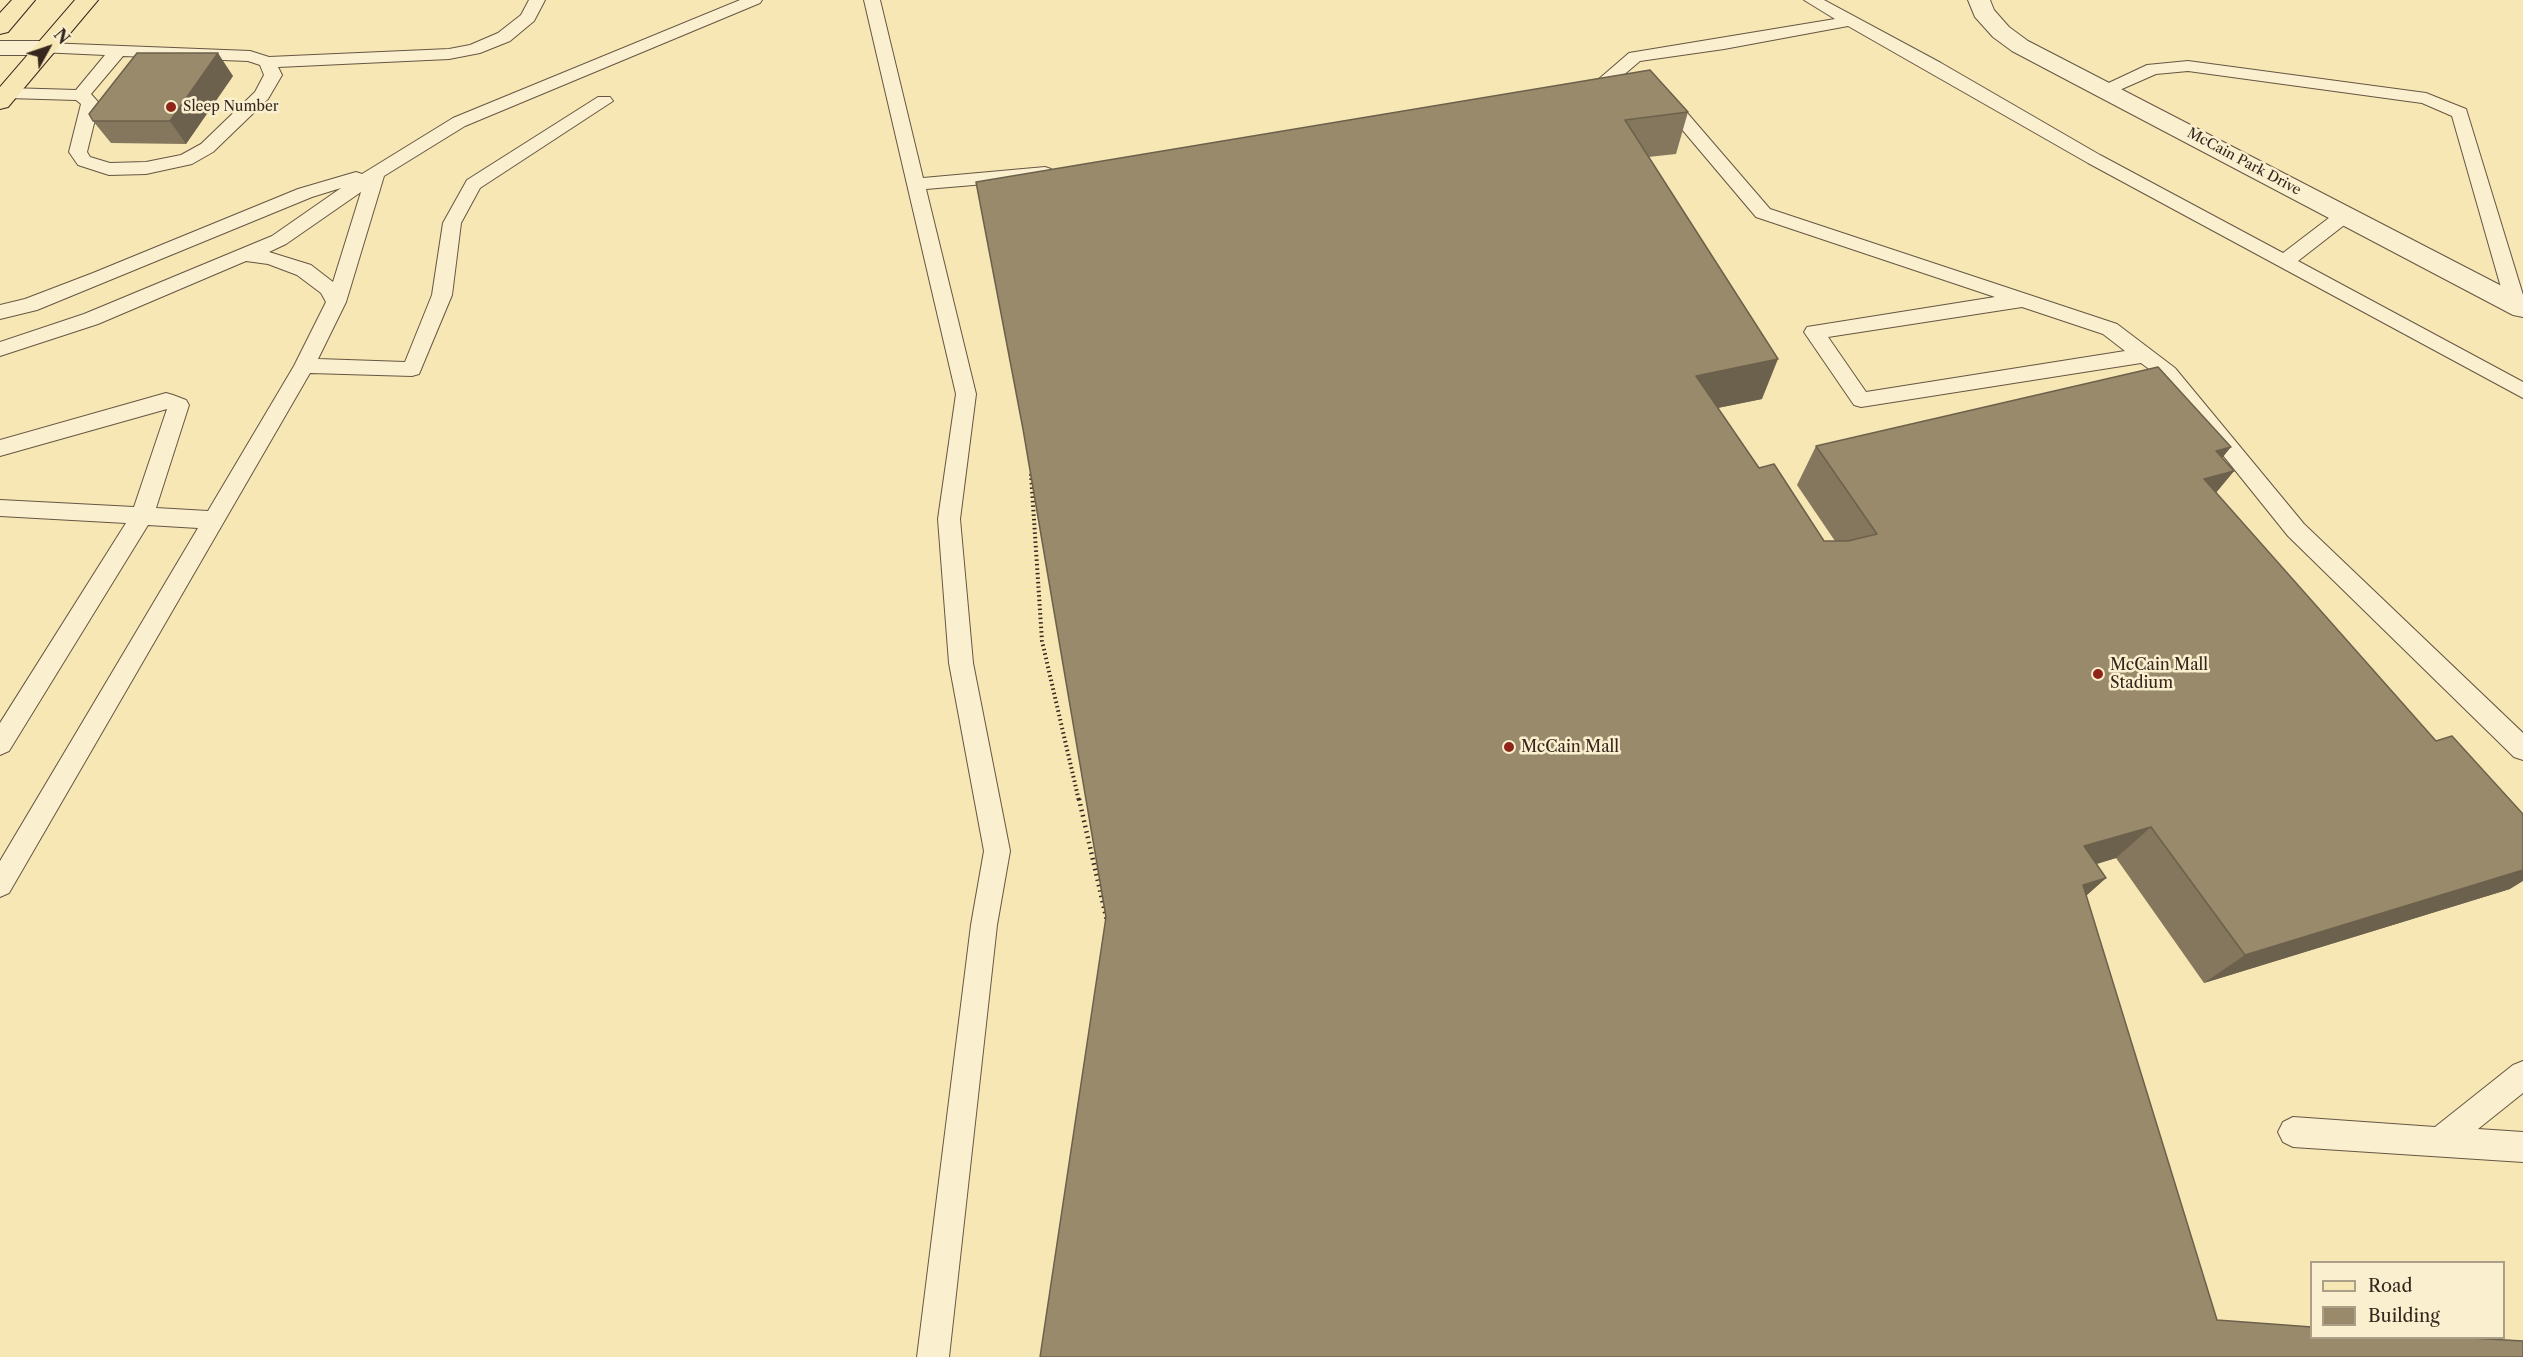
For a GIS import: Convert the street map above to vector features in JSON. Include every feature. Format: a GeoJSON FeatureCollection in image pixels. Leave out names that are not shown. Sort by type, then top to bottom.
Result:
{"type":"FeatureCollection","features":[{"type":"Feature","properties":{"kind":"main road"},"geometry":{"type":"LineString","coordinates":[[0,27],[24,0]]}},
{"type":"Feature","properties":{"kind":"main road"},"geometry":{"type":"LineString","coordinates":[[4,98],[87,0]]}},
{"type":"Feature","properties":{"kind":"street","name":"McCain Park Drive"},"geometry":{"type":"LineString","coordinates":[[1979,0],[1983,12],[2001,32],[2020,46],[2520,306]]}},
{"type":"Feature","properties":{"kind":"street"},"geometry":{"type":"LineString","coordinates":[[0,48],[46,48]]}},
{"type":"Feature","properties":{"kind":"lane"},"geometry":{"type":"LineString","coordinates":[[46,48],[250,56],[267,62],[448,54],[474,50],[504,37],[528,18],[537,0]]}},
{"type":"Feature","properties":{"kind":"lane"},"geometry":{"type":"LineString","coordinates":[[0,349],[91,319],[279,240],[376,173],[459,122],[754,0]]}},
{"type":"Feature","properties":{"kind":"lane"},"geometry":{"type":"LineString","coordinates":[[872,0],[966,394],[949,519],[961,663],[997,851],[984,925],[933,1357]]}},
{"type":"Feature","properties":{"kind":"lane"},"geometry":{"type":"LineString","coordinates":[[1812,0],[2094,159],[2523,391]]}},
{"type":"Feature","properties":{"kind":"lane"},"geometry":{"type":"LineString","coordinates":[[1566,100],[1587,97],[1635,57],[1724,44],[1850,21]]}},
{"type":"Feature","properties":{"kind":"lane"},"geometry":{"type":"LineString","coordinates":[[81,95],[118,51]]}},
{"type":"Feature","properties":{"kind":"lane"},"geometry":{"type":"LineString","coordinates":[[4,98],[81,95],[90,103],[78,152],[84,161],[109,169],[146,168],[186,160],[207,148],[262,95],[273,75],[267,62]]}},
{"type":"Feature","properties":{"kind":"lane"},"geometry":{"type":"LineString","coordinates":[[2106,91],[2153,69],[2188,66],[2426,98],[2460,113],[2520,306]]}},
{"type":"Feature","properties":{"kind":"lane"},"geometry":{"type":"LineString","coordinates":[[1657,89],[1762,213],[2026,299],[2110,329],[2168,373],[2296,530],[2523,749]]}},
{"type":"Feature","properties":{"kind":"lane"},"geometry":{"type":"LineString","coordinates":[[304,366],[411,369],[442,295],[452,223],[473,184],[604,101]]}},
{"type":"Feature","properties":{"kind":"lane"},"geometry":{"type":"LineString","coordinates":[[916,184],[1062,172]]}},
{"type":"Feature","properties":{"kind":"lane"},"geometry":{"type":"LineString","coordinates":[[0,885],[304,366],[336,302],[376,173]]}},
{"type":"Feature","properties":{"kind":"lane"},"geometry":{"type":"LineString","coordinates":[[0,312],[30,305],[100,278],[305,193],[376,173]]}},
{"type":"Feature","properties":{"kind":"lane"},"geometry":{"type":"LineString","coordinates":[[2285,261],[2345,215]]}},
{"type":"Feature","properties":{"kind":"lane"},"geometry":{"type":"LineString","coordinates":[[242,255],[270,258],[304,270],[329,289],[336,302]]}},
{"type":"Feature","properties":{"kind":"lane"},"geometry":{"type":"LineString","coordinates":[[2026,299],[1814,332],[1861,400],[2144,355]]}},
{"type":"Feature","properties":{"kind":"lane"},"geometry":{"type":"LineString","coordinates":[[0,448],[166,400],[178,405],[142,516],[0,744]]}},
{"type":"Feature","properties":{"kind":"lane"},"geometry":{"type":"LineString","coordinates":[[0,508],[214,520]]}},
{"type":"Feature","properties":{"kind":"lane"},"geometry":{"type":"LineString","coordinates":[[2440,1141],[2523,1075]]}},
{"type":"Feature","properties":{"kind":"lane"},"geometry":{"type":"LineString","coordinates":[[2293,1132],[2523,1147]]}},
{"type":"Feature","properties":{"kind":"path"},"geometry":{"type":"LineString","coordinates":[[1030,468],[1042,641],[1107,924]]}},
{"type":"Feature","properties":{"kind":"building"},"geometry":{"type":"Polygon","coordinates":[[[137,53],[218,53],[170,121],[93,121],[89,114],[137,53]]]}},
{"type":"Feature","properties":{"kind":"building","name":"McCain Mall"},"geometry":{"type":"Polygon","coordinates":[[[1650,70],[1688,112],[1625,120],[1778,359],[1696,376],[1759,468],[1774,464],[1824,541],[1848,541],[1877,534],[1816,446],[2158,367],[2231,447],[2216,451],[2234,471],[2204,479],[2436,741],[2452,736],[2523,814],[2523,870],[2245,955],[2151,827],[2084,846],[2106,878],[2083,885],[2217,1320],[2310,1327],[2310,1339],[2523,1341],[2523,1357],[1040,1357],[1106,917],[1023,429],[976,182],[1650,70]]]}},
{"type":"Feature","properties":{"kind":"place","name":"Sleep Number"},"geometry":{"type":"Point","coordinates":[171,107]}},
{"type":"Feature","properties":{"kind":"place","name":"McCain Mall Stadium"},"geometry":{"type":"Point","coordinates":[2098,674]}},
{"type":"Feature","properties":{"kind":"place","name":"McCain Mall"},"geometry":{"type":"Point","coordinates":[1509,747]}}]}
